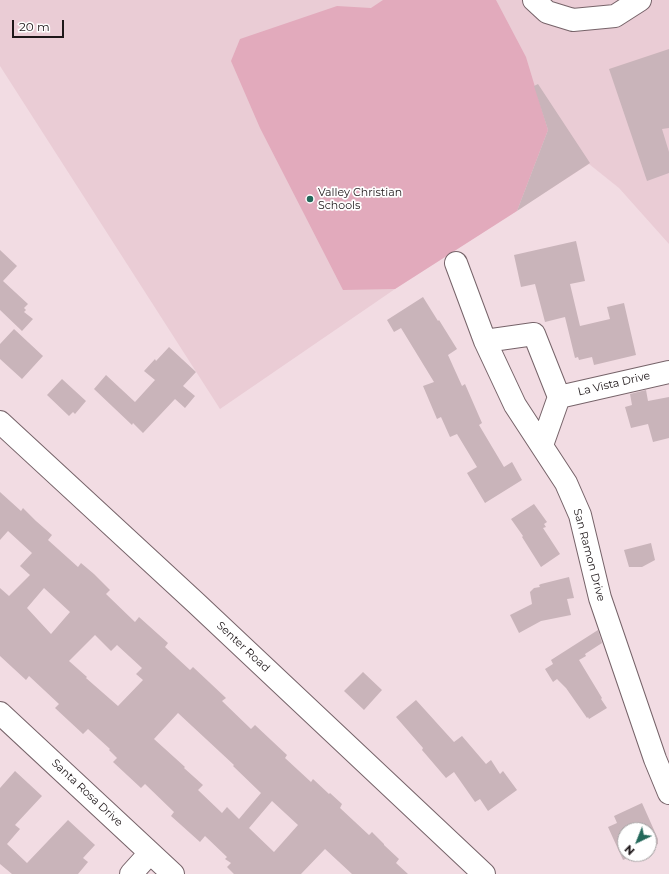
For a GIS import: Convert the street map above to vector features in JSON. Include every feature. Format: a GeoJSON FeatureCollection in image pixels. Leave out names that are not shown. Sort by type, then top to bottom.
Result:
{"type":"FeatureCollection","features":[{"type":"Feature","properties":{"kind":"street"},"geometry":{"type":"LineString","coordinates":[[534,0],[547,12],[573,20],[615,16],[640,0]]}},
{"type":"Feature","properties":{"kind":"street","name":"San Ramon Drive"},"geometry":{"type":"LineString","coordinates":[[456,263],[485,341],[515,405],[566,482],[580,515],[600,598],[655,760],[669,793]]}},
{"type":"Feature","properties":{"kind":"street"},"geometry":{"type":"LineString","coordinates":[[485,341],[534,334],[559,397],[542,445]]}},
{"type":"Feature","properties":{"kind":"street","name":"La Vista Drive"},"geometry":{"type":"LineString","coordinates":[[559,397],[669,372]]}},
{"type":"Feature","properties":{"kind":"street","name":"Senter Road"},"geometry":{"type":"LineString","coordinates":[[0,422],[196,603],[484,874]]}},
{"type":"Feature","properties":{"kind":"street","name":"Santa Rosa Drive"},"geometry":{"type":"LineString","coordinates":[[0,713],[173,874]]}},
{"type":"Feature","properties":{"kind":"street"},"geometry":{"type":"LineString","coordinates":[[131,874],[150,853]]}},
{"type":"Feature","properties":{"kind":"shaded area","name":"Valley Christian Schools"},"geometry":{"type":"Polygon","coordinates":[[[0,0],[669,0],[669,244],[619,188],[589,164],[395,289],[220,409],[0,66],[0,0]]]}},
{"type":"Feature","properties":{"kind":"shaded area"},"geometry":{"type":"Polygon","coordinates":[[[383,0],[496,0],[526,57],[548,130],[517,211],[395,289],[343,290],[260,128],[231,61],[240,39],[337,6],[371,8],[383,0]]]}},
{"type":"Feature","properties":{"kind":"building"},"geometry":{"type":"Polygon","coordinates":[[[669,49],[669,128],[662,129],[669,152],[669,173],[647,181],[609,69],[669,49]]]}},
{"type":"Feature","properties":{"kind":"building"},"geometry":{"type":"Polygon","coordinates":[[[538,84],[590,163],[517,211],[548,130],[534,86],[538,84]]]}},
{"type":"Feature","properties":{"kind":"building"},"geometry":{"type":"Polygon","coordinates":[[[576,241],[585,281],[570,284],[580,326],[610,319],[607,307],[624,303],[636,355],[594,365],[592,357],[579,360],[578,357],[575,358],[565,317],[545,322],[535,284],[521,287],[514,255],[576,241]]]}},
{"type":"Feature","properties":{"kind":"building"},"geometry":{"type":"Polygon","coordinates":[[[0,250],[17,266],[3,281],[28,304],[24,308],[26,310],[24,312],[33,319],[22,331],[0,310],[0,250]]]}},
{"type":"Feature","properties":{"kind":"building"},"geometry":{"type":"Polygon","coordinates":[[[423,297],[457,349],[448,355],[462,386],[465,384],[482,423],[479,425],[504,467],[512,462],[522,480],[485,503],[467,473],[477,467],[457,434],[450,437],[441,417],[437,419],[423,386],[434,382],[401,328],[394,332],[387,320],[423,297]]]}},
{"type":"Feature","properties":{"kind":"building"},"geometry":{"type":"Polygon","coordinates":[[[14,329],[43,356],[22,379],[0,359],[0,344],[14,329]]]}},
{"type":"Feature","properties":{"kind":"building"},"geometry":{"type":"Polygon","coordinates":[[[169,347],[196,372],[183,386],[195,396],[185,408],[175,399],[143,433],[133,423],[132,425],[94,389],[106,375],[135,402],[155,380],[144,371],[169,347]]]}},
{"type":"Feature","properties":{"kind":"building"},"geometry":{"type":"Polygon","coordinates":[[[62,379],[86,401],[75,414],[73,412],[69,416],[47,395],[62,379]]]}},
{"type":"Feature","properties":{"kind":"building"},"geometry":{"type":"Polygon","coordinates":[[[646,390],[648,401],[669,397],[669,438],[653,442],[648,424],[631,428],[625,407],[632,405],[630,394],[646,390]]]}},
{"type":"Feature","properties":{"kind":"building"},"geometry":{"type":"Polygon","coordinates":[[[0,492],[21,511],[23,508],[52,535],[48,540],[78,567],[81,563],[94,574],[110,590],[106,594],[135,622],[139,617],[168,643],[165,647],[190,670],[193,667],[226,698],[222,701],[251,729],[255,725],[287,755],[285,758],[311,782],[313,779],[329,794],[330,793],[342,804],[340,808],[369,835],[372,832],[399,859],[396,863],[408,874],[352,874],[325,849],[301,874],[234,874],[227,867],[231,863],[225,859],[227,857],[205,836],[200,842],[171,816],[174,812],[145,784],[141,788],[113,762],[117,758],[109,750],[110,749],[88,729],[83,734],[55,708],[59,704],[29,676],[26,680],[0,656],[0,588],[9,596],[30,575],[20,566],[32,553],[8,531],[0,540],[0,492]],[[44,588],[27,608],[51,634],[70,612],[44,588]],[[95,635],[69,661],[118,706],[143,680],[136,674],[142,668],[117,645],[111,651],[95,635]],[[178,713],[154,739],[203,785],[198,790],[222,813],[227,807],[239,819],[261,793],[233,766],[234,765],[178,713]],[[272,801],[249,828],[274,852],[298,825],[272,801]]]}},
{"type":"Feature","properties":{"kind":"building"},"geometry":{"type":"Polygon","coordinates":[[[534,504],[547,522],[544,524],[546,527],[543,528],[560,554],[541,567],[511,519],[534,504]]]}},
{"type":"Feature","properties":{"kind":"building"},"geometry":{"type":"Polygon","coordinates":[[[651,543],[655,560],[642,567],[629,567],[624,550],[651,543]]]}},
{"type":"Feature","properties":{"kind":"building"},"geometry":{"type":"Polygon","coordinates":[[[569,577],[574,598],[567,599],[571,615],[541,621],[519,633],[510,615],[532,604],[530,592],[534,588],[540,587],[539,585],[541,584],[569,577]]]}},
{"type":"Feature","properties":{"kind":"building"},"geometry":{"type":"Polygon","coordinates":[[[598,630],[602,643],[585,654],[586,656],[579,660],[607,708],[589,719],[566,688],[557,679],[553,682],[545,669],[553,664],[551,660],[598,630]]]}},
{"type":"Feature","properties":{"kind":"building"},"geometry":{"type":"Polygon","coordinates":[[[363,672],[382,690],[364,710],[344,691],[363,672]]]}},
{"type":"Feature","properties":{"kind":"building"},"geometry":{"type":"Polygon","coordinates":[[[416,700],[454,742],[462,736],[486,764],[491,760],[500,774],[503,771],[517,790],[488,811],[480,799],[475,802],[454,772],[446,778],[422,750],[423,748],[396,717],[416,700]]]}},
{"type":"Feature","properties":{"kind":"building"},"geometry":{"type":"Polygon","coordinates":[[[15,771],[42,796],[15,825],[20,829],[7,844],[27,863],[68,820],[95,845],[83,858],[88,862],[78,874],[12,874],[0,864],[0,788],[15,771]]]}},
{"type":"Feature","properties":{"kind":"building"},"geometry":{"type":"Polygon","coordinates":[[[642,803],[650,822],[617,823],[614,816],[642,803]]]}},
{"type":"Feature","properties":{"kind":"building"},"geometry":{"type":"Polygon","coordinates":[[[617,823],[617,847],[608,827],[617,823]]]}},
{"type":"Feature","properties":{"kind":"place","name":"Valley Christian Schools"},"geometry":{"type":"Point","coordinates":[310,199]}}]}
